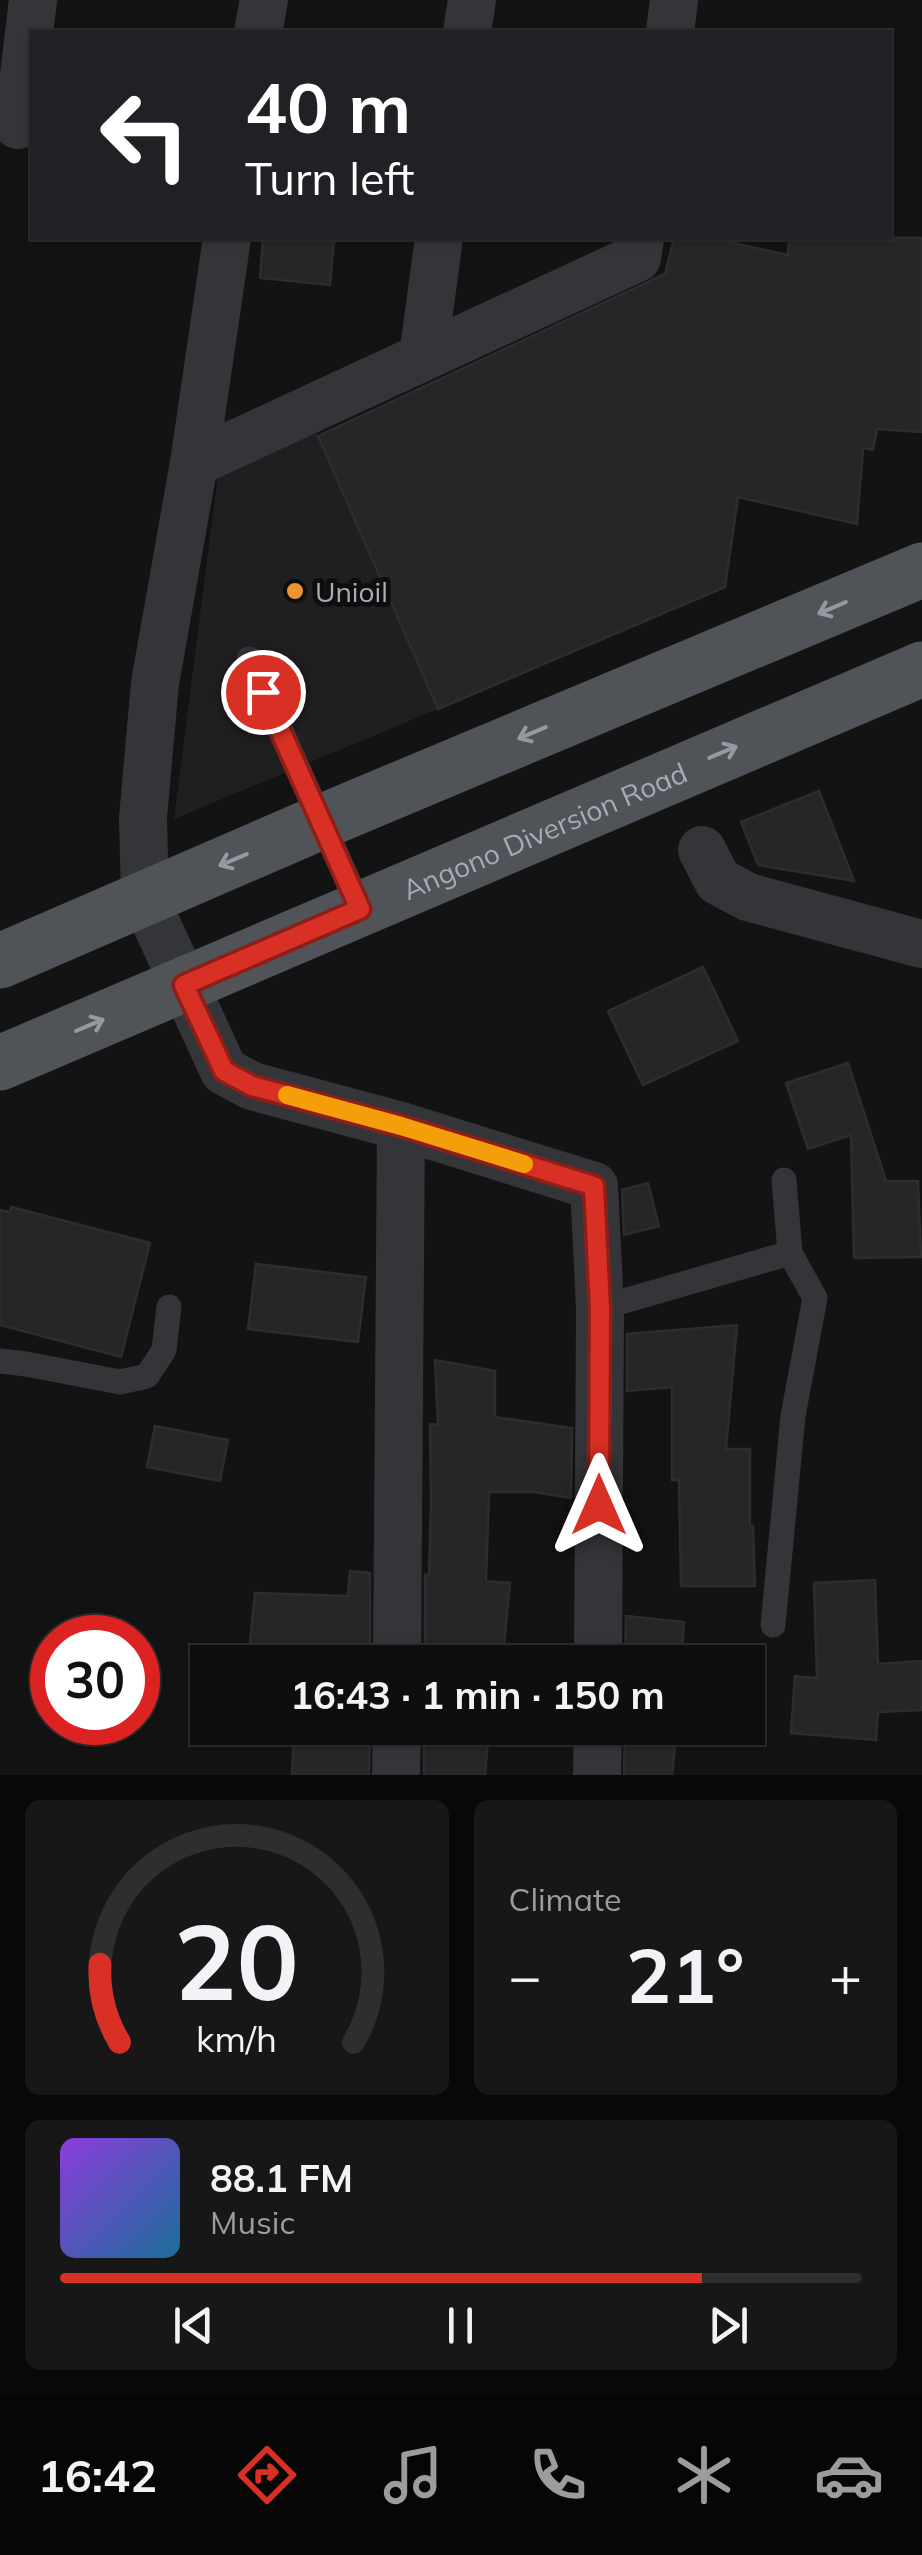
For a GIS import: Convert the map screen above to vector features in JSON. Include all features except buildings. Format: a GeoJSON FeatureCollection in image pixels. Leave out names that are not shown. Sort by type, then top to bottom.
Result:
{"type":"FeatureCollection","features":[{"type":"Feature","properties":{"kind":"main road"},"geometry":{"type":"LineString","coordinates":[[0,961],[922,570]]}},
{"type":"Feature","properties":{"kind":"main road","name":"Angono Diversion Road"},"geometry":{"type":"LineString","coordinates":[[0,1063],[922,669]]}},
{"type":"Feature","properties":{"kind":"street"},"geometry":{"type":"LineString","coordinates":[[17,125],[33,0]]}},
{"type":"Feature","properties":{"kind":"street"},"geometry":{"type":"LineString","coordinates":[[258,30],[264,0]]}},
{"type":"Feature","properties":{"kind":"street"},"geometry":{"type":"LineString","coordinates":[[467,30],[472,0]]}},
{"type":"Feature","properties":{"kind":"street"},"geometry":{"type":"LineString","coordinates":[[670,30],[674,0]]}},
{"type":"Feature","properties":{"kind":"street"},"geometry":{"type":"LineString","coordinates":[[227,240],[153,700],[143,818],[145,898],[224,1071],[252,1086],[401,1126],[594,1186],[600,1308],[598,1645]]}},
{"type":"Feature","properties":{"kind":"street"},"geometry":{"type":"LineString","coordinates":[[423,357],[440,240]]}},
{"type":"Feature","properties":{"kind":"street"},"geometry":{"type":"LineString","coordinates":[[194,463],[637,258],[640,240]]}},
{"type":"Feature","properties":{"kind":"street"},"geometry":{"type":"LineString","coordinates":[[702,850],[718,882],[748,897],[922,944]]}},
{"type":"Feature","properties":{"kind":"street"},"geometry":{"type":"LineString","coordinates":[[397,1645],[401,1126]]}},
{"type":"Feature","properties":{"kind":"street"},"geometry":{"type":"LineString","coordinates":[[396,1775],[397,1745]]}},
{"type":"Feature","properties":{"kind":"street"},"geometry":{"type":"LineString","coordinates":[[598,1745],[598,1775]]}},
{"type":"Feature","properties":{"kind":"lane"},"geometry":{"type":"LineString","coordinates":[[249,659],[360,909]]}},
{"type":"Feature","properties":{"kind":"lane"},"geometry":{"type":"LineString","coordinates":[[773,1625],[792,1416],[814,1298],[790,1253],[784,1180]]}},
{"type":"Feature","properties":{"kind":"lane"},"geometry":{"type":"LineString","coordinates":[[600,1308],[790,1253]]}},
{"type":"Feature","properties":{"kind":"lane"},"geometry":{"type":"LineString","coordinates":[[0,1361],[120,1382],[147,1376],[164,1350],[169,1307]]}},
{"type":"Feature","properties":{"kind":"shaded area","name":"Unioil"},"geometry":{"type":"Polygon","coordinates":[[[317,433],[438,709],[174,819],[218,474],[317,433]]]}},
{"type":"Feature","properties":{"kind":"slow traffic"},"geometry":{"type":"LineString","coordinates":[[287,1095],[524,1164]]}},
{"type":"Feature","properties":{"kind":"place","name":"Unioil"},"geometry":{"type":"Point","coordinates":[295,591]}},
{"type":"Feature","properties":{"kind":"route"},"geometry":{"type":"LineString","coordinates":[[263,692],[360,909],[184,985],[224,1071],[252,1086],[401,1126],[594,1186],[600,1308],[599,1505]]}}]}
